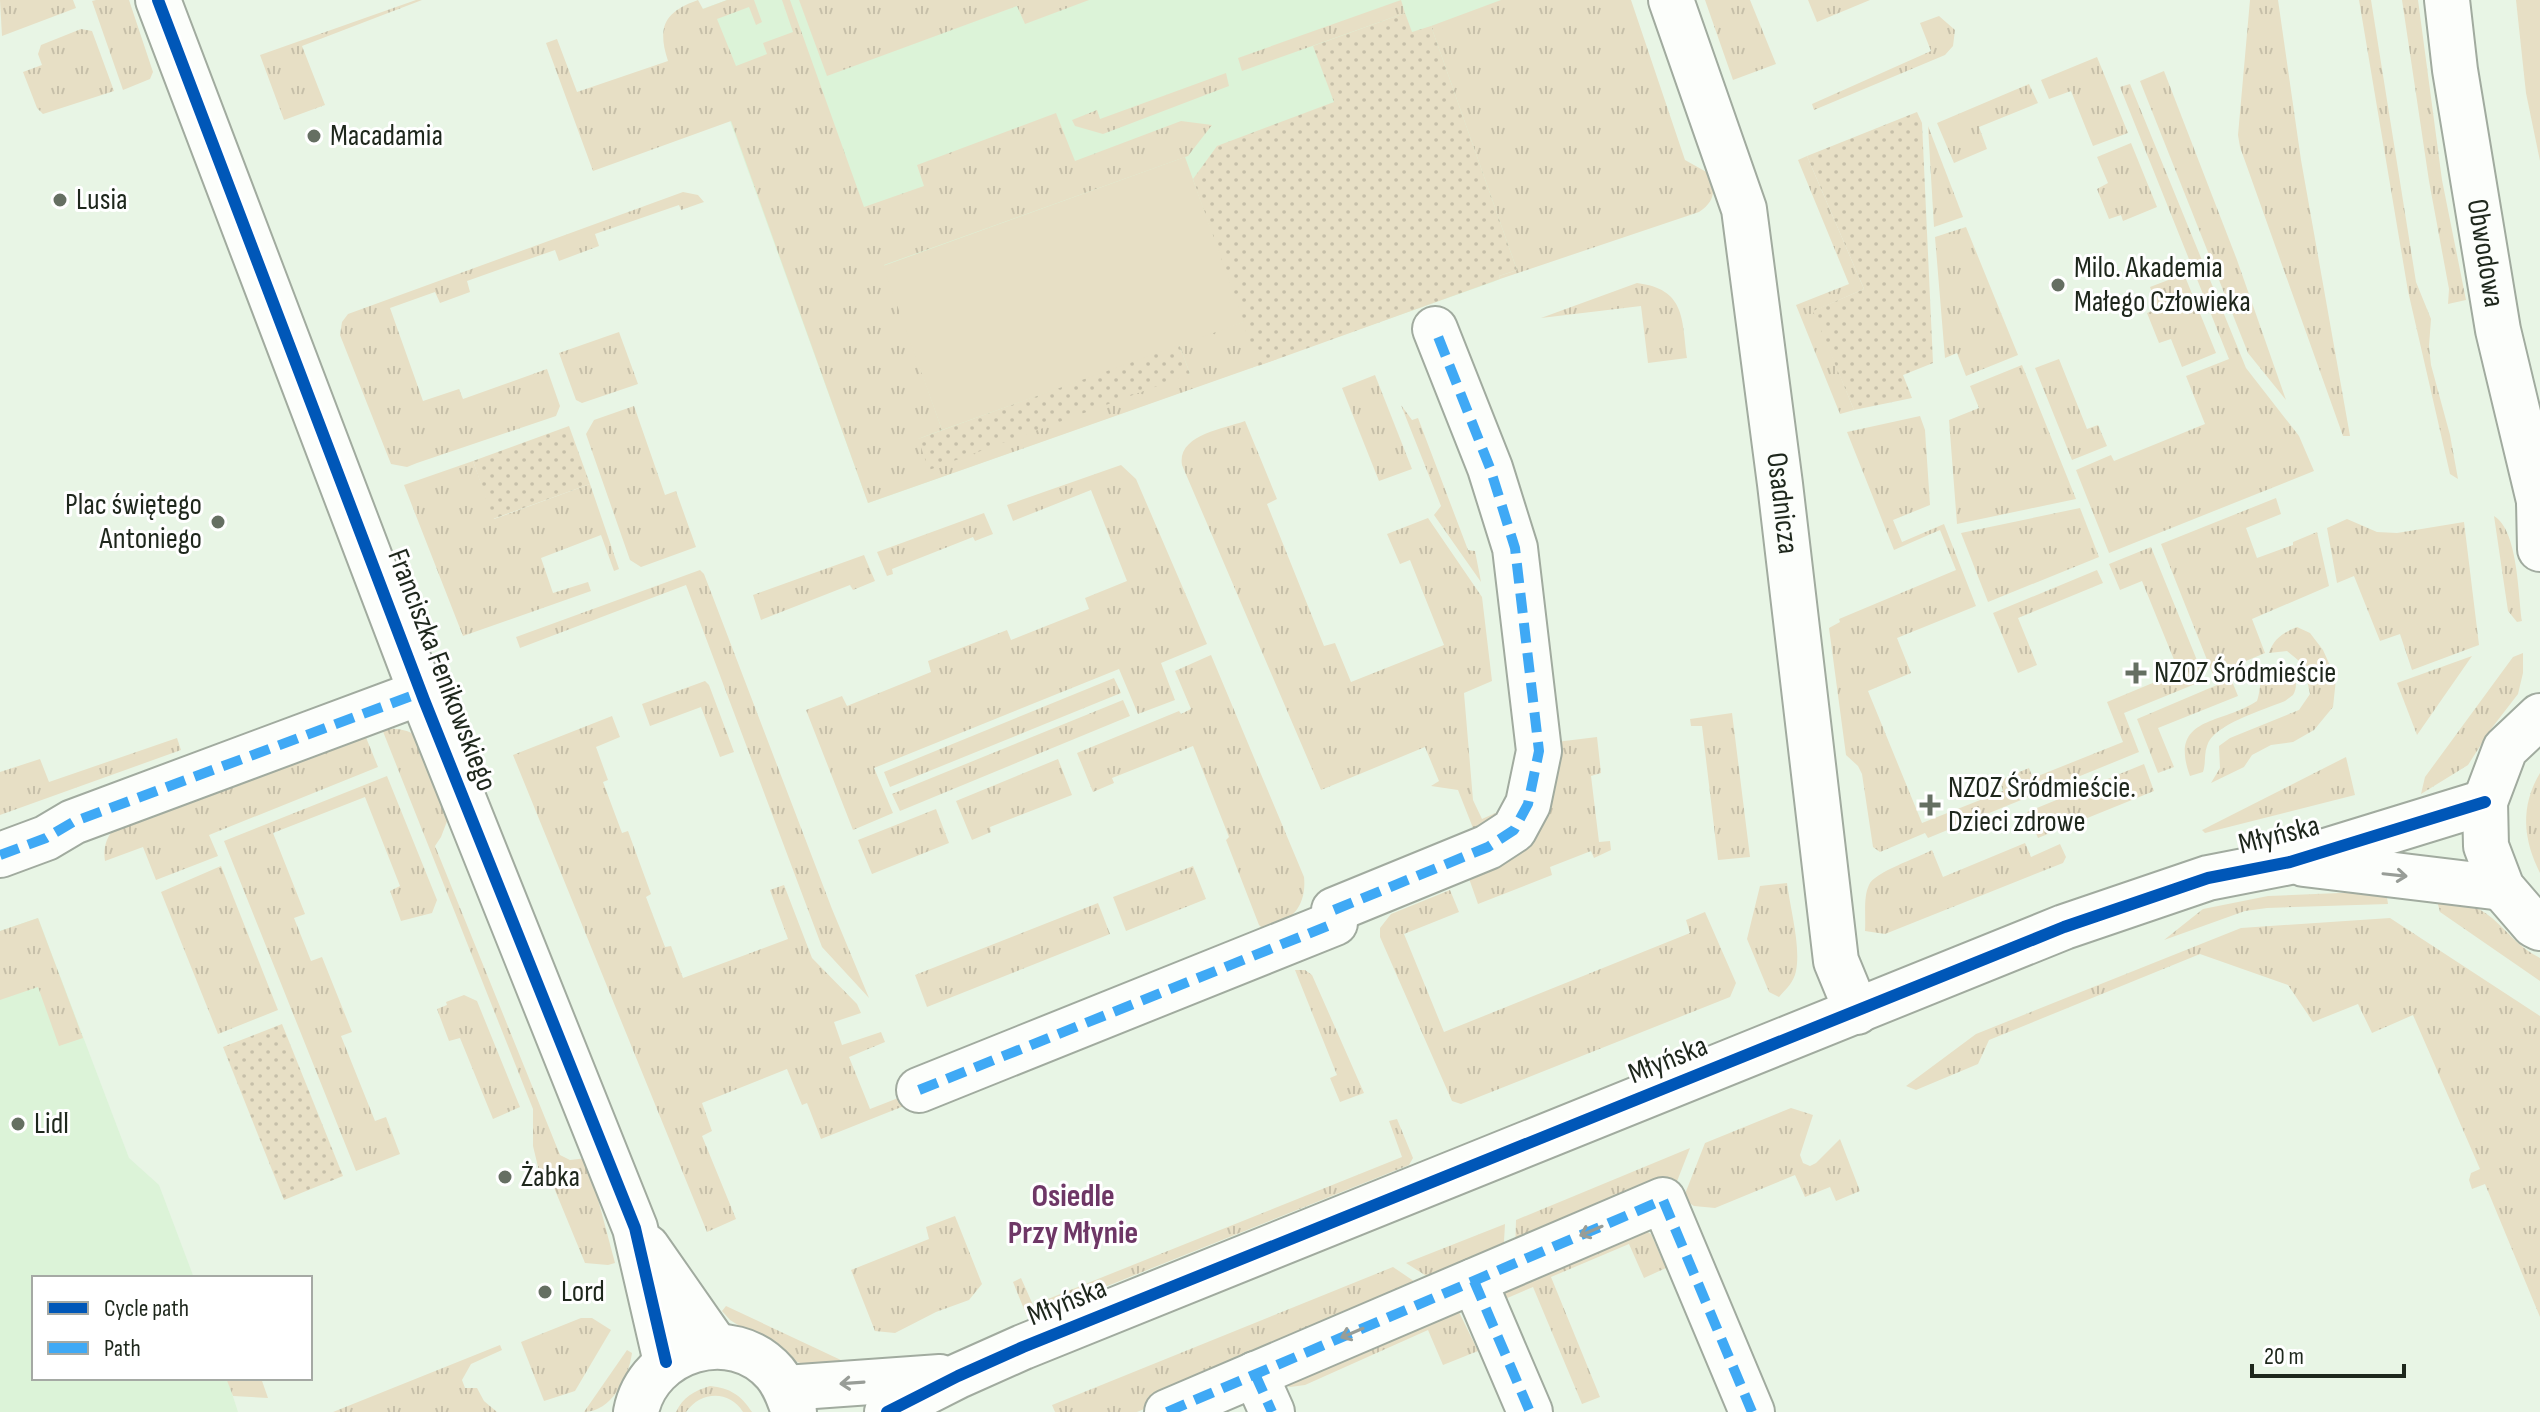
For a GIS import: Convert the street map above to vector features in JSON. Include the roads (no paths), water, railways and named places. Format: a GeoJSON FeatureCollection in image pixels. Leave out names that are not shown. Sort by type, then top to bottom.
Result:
{"type":"FeatureCollection","features":[{"type":"Feature","properties":{"kind":"street","name":"Franciszka Fenikowskiego"},"geometry":{"type":"LineString","coordinates":[[158,0],[422,692],[635,1228],[666,1362]]}},
{"type":"Feature","properties":{"kind":"street","name":"Osadnicza"},"geometry":{"type":"LineString","coordinates":[[1671,0],[1744,209],[1836,961],[1857,1012]]}},
{"type":"Feature","properties":{"kind":"street","name":"Obwodowa"},"geometry":{"type":"LineString","coordinates":[[2447,0],[2455,70],[2496,317],[2539,503],[2540,549]]}},
{"type":"Feature","properties":{"kind":"street"},"geometry":{"type":"LineString","coordinates":[[919,1090],[1334,916],[1488,847],[1514,830],[1528,804],[1539,751],[1515,548],[1490,468],[1435,329]]}},
{"type":"Feature","properties":{"kind":"street","name":"Franciszka Fenikowskiego"},"geometry":{"type":"LineString","coordinates":[[0,855],[46,838],[73,822],[422,692]]}},
{"type":"Feature","properties":{"kind":"street"},"geometry":{"type":"LineString","coordinates":[[2540,716],[2505,749],[2485,802],[2486,846],[2502,888],[2540,928]]}},
{"type":"Feature","properties":{"kind":"street","name":"Młyńska"},"geometry":{"type":"LineString","coordinates":[[887,1412],[958,1376],[2064,927],[2208,878],[2290,862],[2485,802]]}},
{"type":"Feature","properties":{"kind":"street","name":"Młyńska"},"geometry":{"type":"LineString","coordinates":[[2290,862],[2502,888]]}},
{"type":"Feature","properties":{"kind":"street"},"geometry":{"type":"LineString","coordinates":[[1167,1412],[1264,1393],[1474,1281],[1663,1200],[1752,1412]]}},
{"type":"Feature","properties":{"kind":"street","name":"Franciszka Fenikowskiego"},"geometry":{"type":"LineString","coordinates":[[635,1228],[716,1346]]}},
{"type":"Feature","properties":{"kind":"street"},"geometry":{"type":"LineString","coordinates":[[1474,1281],[1530,1412]]}},
{"type":"Feature","properties":{"kind":"street"},"geometry":{"type":"LineString","coordinates":[[636,1412],[638,1400],[649,1379],[666,1362],[690,1350],[716,1346],[738,1349],[757,1358],[774,1371],[790,1400]]}},
{"type":"Feature","properties":{"kind":"street","name":"Młyńska"},"geometry":{"type":"LineString","coordinates":[[790,1400],[958,1376]]}},
{"type":"Feature","properties":{"kind":"place","name":"Macadamia"},"geometry":{"type":"Point","coordinates":[314,136]}},
{"type":"Feature","properties":{"kind":"place","name":"Lusia"},"geometry":{"type":"Point","coordinates":[60,200]}},
{"type":"Feature","properties":{"kind":"place","name":"Milo. Akademia Małego Człowieka"},"geometry":{"type":"Point","coordinates":[2058,285]}},
{"type":"Feature","properties":{"kind":"place","name":"Plac świętego Antoniego"},"geometry":{"type":"Point","coordinates":[218,522]}},
{"type":"Feature","properties":{"kind":"place","name":"NZOZ Śródmieście"},"geometry":{"type":"Point","coordinates":[2136,673]}},
{"type":"Feature","properties":{"kind":"place","name":"NZOZ Śródmieście. Dzieci zdrowe"},"geometry":{"type":"Point","coordinates":[1930,805]}},
{"type":"Feature","properties":{"kind":"place","name":"Lidl"},"geometry":{"type":"Point","coordinates":[18,1124]}},
{"type":"Feature","properties":{"kind":"place","name":"Żabka"},"geometry":{"type":"Point","coordinates":[505,1177]}},
{"type":"Feature","properties":{"kind":"place","name":"Lord"},"geometry":{"type":"Point","coordinates":[545,1292]}},
{"type":"Feature","properties":{"kind":"district","name":"Osiedle Przy Młynie"},"geometry":{"type":"Point","coordinates":[1073,1214]}}]}
